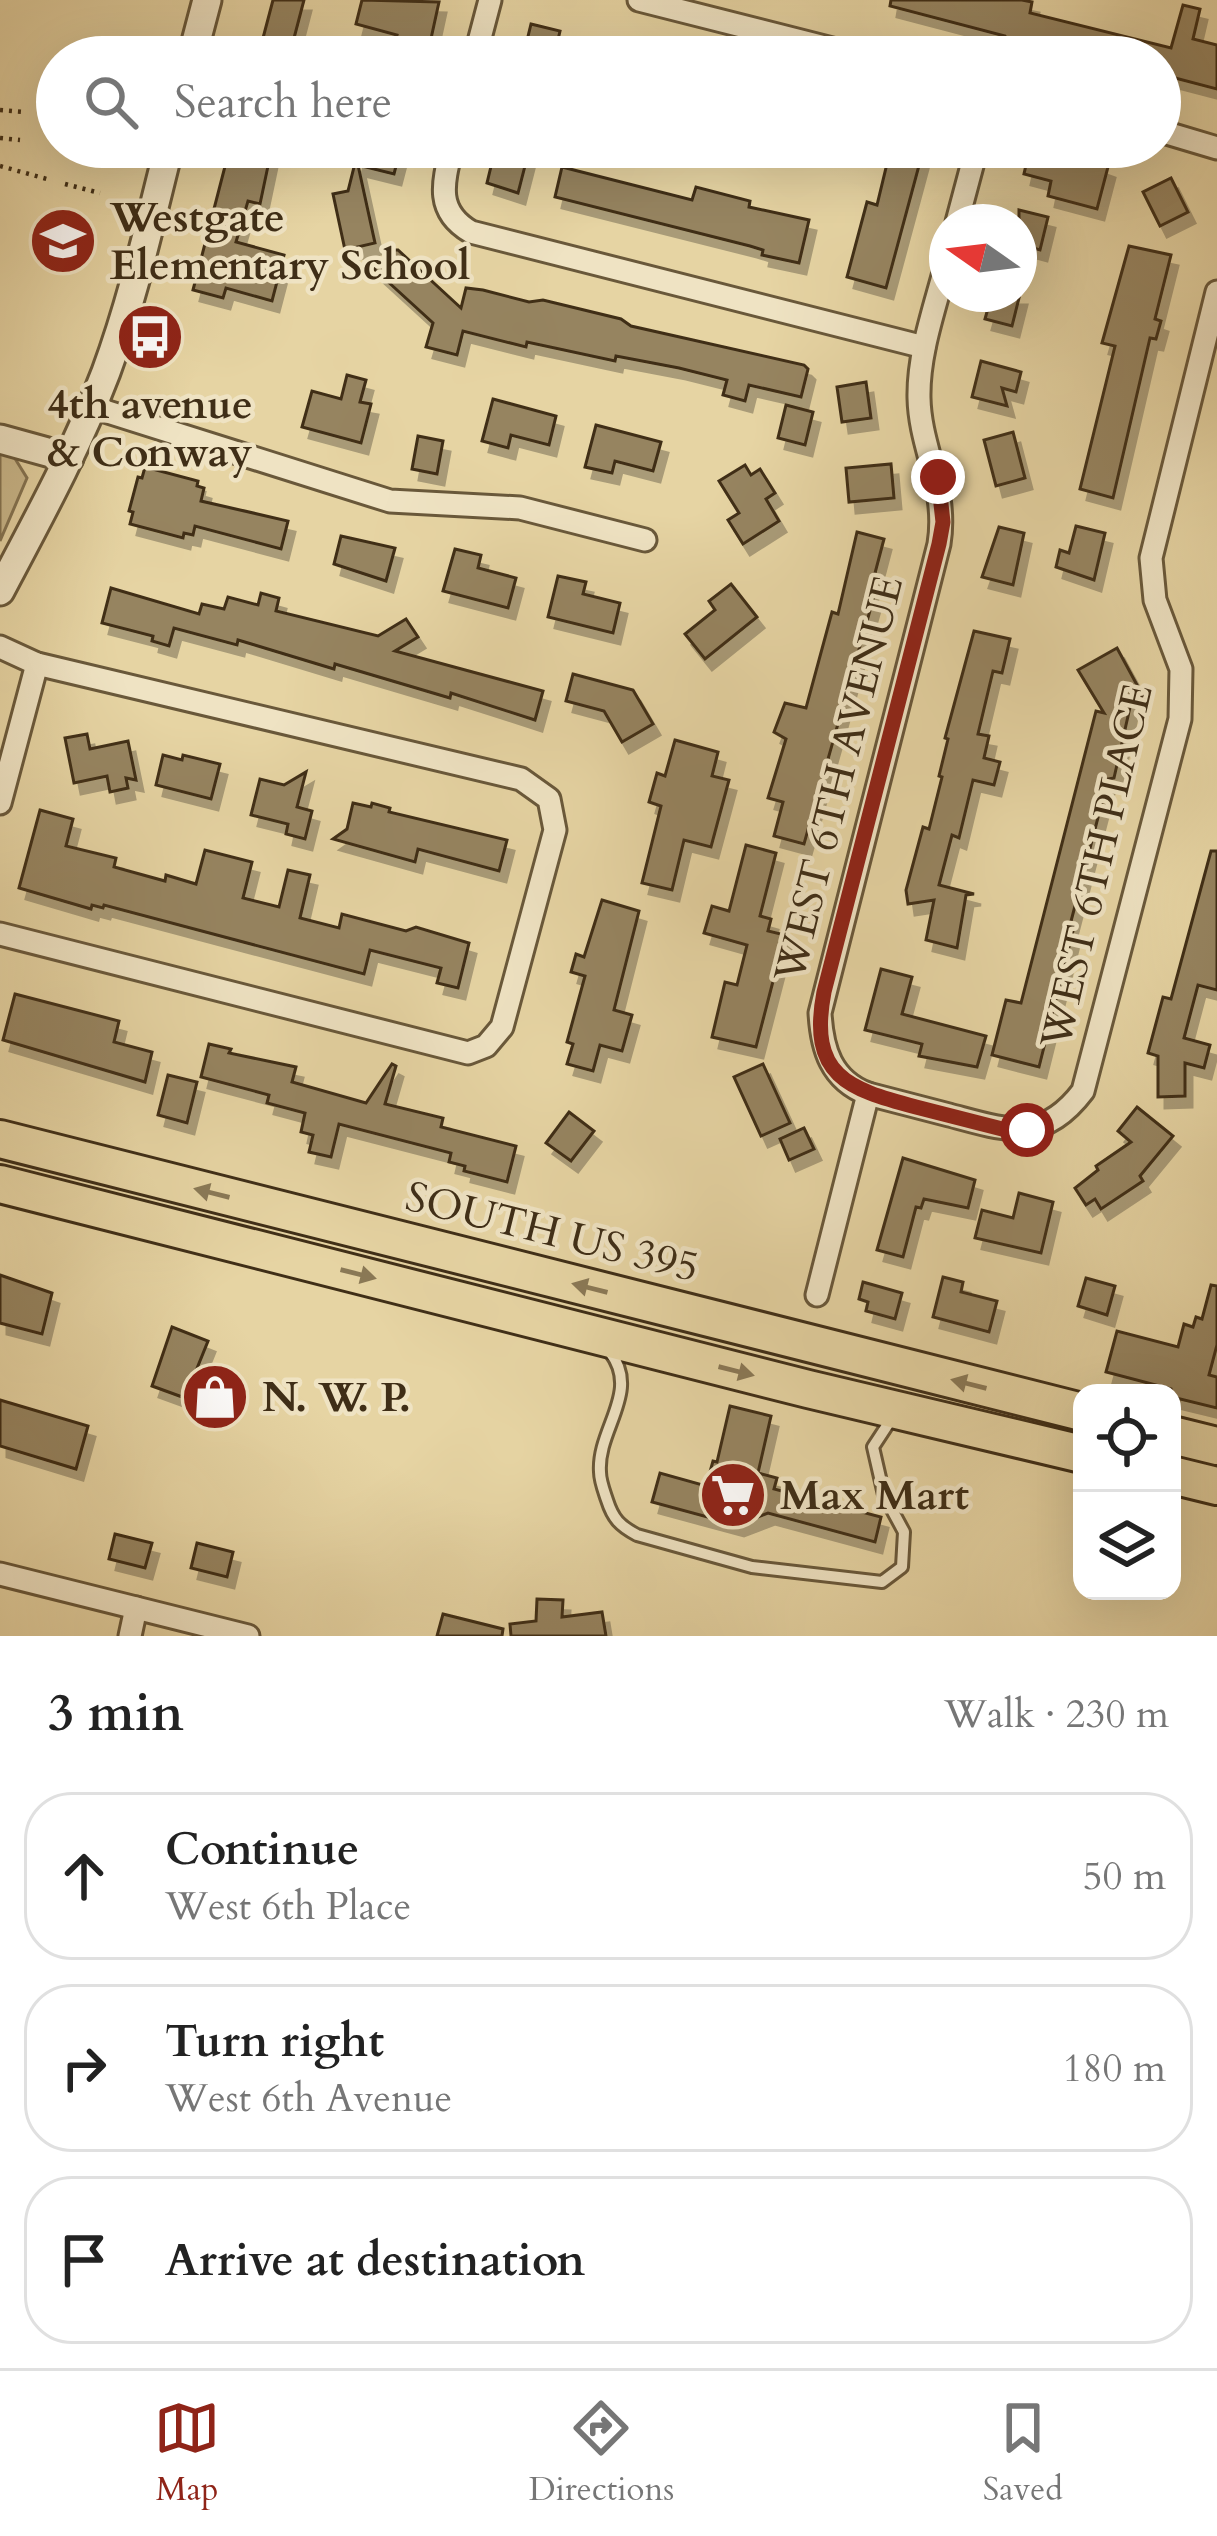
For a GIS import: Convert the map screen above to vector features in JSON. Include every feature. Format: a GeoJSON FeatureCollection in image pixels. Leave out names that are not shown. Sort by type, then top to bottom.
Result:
{"type":"FeatureCollection","features":[{"type":"Feature","properties":{"kind":"highway","name":"SOUTH US 395"},"geometry":{"type":"LineString","coordinates":[[0,1139],[1073,1410]]}},
{"type":"Feature","properties":{"kind":"highway","name":"SOUTH US 395"},"geometry":{"type":"LineString","coordinates":[[0,1184],[1073,1452]]}},
{"type":"Feature","properties":{"kind":"highway"},"geometry":{"type":"LineString","coordinates":[[1181,1437],[1217,1446]]}},
{"type":"Feature","properties":{"kind":"highway"},"geometry":{"type":"LineString","coordinates":[[1181,1477],[1217,1486]]}},
{"type":"Feature","properties":{"kind":"street"},"geometry":{"type":"LineString","coordinates":[[198,36],[207,0]]}},
{"type":"Feature","properties":{"kind":"street"},"geometry":{"type":"LineString","coordinates":[[481,36],[490,0]]}},
{"type":"Feature","properties":{"kind":"street"},"geometry":{"type":"LineString","coordinates":[[639,0],[782,36]]}},
{"type":"Feature","properties":{"kind":"street"},"geometry":{"type":"LineString","coordinates":[[732,23],[737,0]]}},
{"type":"Feature","properties":{"kind":"street"},"geometry":{"type":"LineString","coordinates":[[1181,137],[1217,148]]}},
{"type":"Feature","properties":{"kind":"street"},"geometry":{"type":"LineString","coordinates":[[0,591],[92,407],[121,331],[164,168]]}},
{"type":"Feature","properties":{"kind":"street"},"geometry":{"type":"LineString","coordinates":[[448,168],[445,209],[471,232],[925,347]]}},
{"type":"Feature","properties":{"kind":"street"},"geometry":{"type":"LineString","coordinates":[[962,204],[971,168]]}},
{"type":"Feature","properties":{"kind":"street","name":"WEST 6TH PLACE"},"geometry":{"type":"LineString","coordinates":[[868,1094],[1010,1131],[1059,1117],[1083,1091],[1182,706],[1181,669],[1155,600],[1151,558],[1208,370],[1217,292]]}},
{"type":"Feature","properties":{"kind":"street","name":"WEST 6TH AVENUE"},"geometry":{"type":"LineString","coordinates":[[868,1094],[840,1078],[831,1065],[820,1013],[943,522],[938,477],[919,398],[934,312]]}},
{"type":"Feature","properties":{"kind":"street"},"geometry":{"type":"LineString","coordinates":[[92,407],[390,501],[520,508],[645,540]]}},
{"type":"Feature","properties":{"kind":"street"},"geometry":{"type":"LineString","coordinates":[[0,440],[69,458]]}},
{"type":"Feature","properties":{"kind":"street"},"geometry":{"type":"LineString","coordinates":[[0,647],[37,664],[521,779],[549,799],[554,830],[502,1027],[486,1046],[468,1053],[0,934]]}},
{"type":"Feature","properties":{"kind":"street"},"geometry":{"type":"LineString","coordinates":[[0,803],[37,664]]}},
{"type":"Feature","properties":{"kind":"street"},"geometry":{"type":"LineString","coordinates":[[817,1295],[868,1094]]}},
{"type":"Feature","properties":{"kind":"street"},"geometry":{"type":"LineString","coordinates":[[0,1574],[248,1636]]}},
{"type":"Feature","properties":{"kind":"street"},"geometry":{"type":"LineString","coordinates":[[130,1636],[136,1608]]}},
{"type":"Feature","properties":{"kind":"lane"},"geometry":{"type":"LineString","coordinates":[[596,1335],[622,1369],[615,1418],[599,1469],[610,1512],[620,1526],[637,1535],[752,1567],[882,1582],[902,1567],[904,1532],[884,1495],[873,1447],[897,1410]]}},
{"type":"Feature","properties":{"kind":"path"},"geometry":{"type":"LineString","coordinates":[[0,110],[24,112]]}},
{"type":"Feature","properties":{"kind":"path"},"geometry":{"type":"LineString","coordinates":[[0,138],[20,140]]}},
{"type":"Feature","properties":{"kind":"path"},"geometry":{"type":"LineString","coordinates":[[0,166],[47,179]]}},
{"type":"Feature","properties":{"kind":"path"},"geometry":{"type":"LineString","coordinates":[[65,184],[100,193]]}},
{"type":"Feature","properties":{"kind":"shaded area"},"geometry":{"type":"Polygon","coordinates":[[[0,453],[14,457],[27,478],[0,541],[0,453]]]}},
{"type":"Feature","properties":{"kind":"building"},"geometry":{"type":"Polygon","coordinates":[[[273,0],[304,0],[295,36],[264,36],[273,0]]]}},
{"type":"Feature","properties":{"kind":"building"},"geometry":{"type":"Polygon","coordinates":[[[362,0],[439,2],[432,36],[397,36],[356,24],[362,0]]]}},
{"type":"Feature","properties":{"kind":"building"},"geometry":{"type":"Polygon","coordinates":[[[891,0],[1022,0],[1032,2],[1030,13],[1123,36],[1005,36],[890,6],[891,0]]]}},
{"type":"Feature","properties":{"kind":"building"},"geometry":{"type":"Polygon","coordinates":[[[1183,5],[1200,9],[1193,39],[1217,45],[1217,89],[1181,80],[1181,36],[1174,36],[1183,5]]]}},
{"type":"Feature","properties":{"kind":"building"},"geometry":{"type":"Polygon","coordinates":[[[531,24],[560,31],[559,36],[528,36],[531,24]]]}},
{"type":"Feature","properties":{"kind":"building"},"geometry":{"type":"Polygon","coordinates":[[[225,168],[268,168],[260,204],[248,201],[236,242],[284,255],[272,301],[226,288],[223,298],[193,290],[225,168]]]}},
{"type":"Feature","properties":{"kind":"building"},"geometry":{"type":"Polygon","coordinates":[[[354,168],[359,168],[375,243],[345,250],[333,194],[348,191],[354,168]]]}},
{"type":"Feature","properties":{"kind":"building"},"geometry":{"type":"Polygon","coordinates":[[[491,168],[524,168],[518,193],[487,183],[491,168]]]}},
{"type":"Feature","properties":{"kind":"building"},"geometry":{"type":"Polygon","coordinates":[[[562,168],[566,168],[692,200],[696,187],[750,201],[749,207],[809,220],[799,263],[762,255],[763,250],[750,246],[555,197],[562,168]]]}},
{"type":"Feature","properties":{"kind":"building"},"geometry":{"type":"Polygon","coordinates":[[[886,168],[918,168],[886,288],[847,277],[867,202],[877,205],[886,168]]]}},
{"type":"Feature","properties":{"kind":"building"},"geometry":{"type":"Polygon","coordinates":[[[1025,168],[1108,168],[1097,209],[1048,196],[1051,181],[1024,174],[1025,168]]]}},
{"type":"Feature","properties":{"kind":"building"},"geometry":{"type":"Polygon","coordinates":[[[1171,178],[1188,212],[1160,226],[1143,192],[1171,178]]]}},
{"type":"Feature","properties":{"kind":"building"},"geometry":{"type":"Polygon","coordinates":[[[1037,214],[1048,217],[1037,249],[1037,214]]]}},
{"type":"Feature","properties":{"kind":"building"},"geometry":{"type":"Polygon","coordinates":[[[1129,246],[1171,255],[1155,319],[1161,321],[1156,339],[1150,338],[1113,498],[1080,489],[1115,346],[1102,343],[1129,246]]]}},
{"type":"Feature","properties":{"kind":"building"},"geometry":{"type":"Polygon","coordinates":[[[391,250],[398,250],[461,308],[466,288],[483,290],[529,302],[543,300],[621,319],[631,326],[804,365],[808,369],[801,397],[749,385],[745,401],[723,395],[727,380],[679,368],[616,356],[615,361],[527,342],[526,347],[463,331],[457,355],[426,347],[433,323],[374,269],[391,250]]]}},
{"type":"Feature","properties":{"kind":"building"},"geometry":{"type":"Polygon","coordinates":[[[987,312],[1016,312],[1012,326],[985,319],[987,312]]]}},
{"type":"Feature","properties":{"kind":"building"},"geometry":{"type":"Polygon","coordinates":[[[981,361],[1021,372],[1016,392],[1002,388],[1007,406],[972,397],[981,361]]]}},
{"type":"Feature","properties":{"kind":"building"},"geometry":{"type":"Polygon","coordinates":[[[347,375],[366,380],[360,402],[371,404],[361,443],[302,427],[312,391],[341,399],[347,375]]]}},
{"type":"Feature","properties":{"kind":"building"},"geometry":{"type":"Polygon","coordinates":[[[866,382],[871,418],[842,422],[837,387],[866,382]]]}},
{"type":"Feature","properties":{"kind":"building"},"geometry":{"type":"Polygon","coordinates":[[[493,399],[556,416],[549,445],[511,435],[508,448],[482,441],[493,399]]]}},
{"type":"Feature","properties":{"kind":"building"},"geometry":{"type":"Polygon","coordinates":[[[786,405],[813,412],[805,445],[778,438],[786,405]]]}},
{"type":"Feature","properties":{"kind":"building"},"geometry":{"type":"Polygon","coordinates":[[[596,425],[661,442],[653,471],[615,461],[612,473],[585,467],[596,425]]]}},
{"type":"Feature","properties":{"kind":"building"},"geometry":{"type":"Polygon","coordinates":[[[1013,432],[1025,478],[996,486],[984,440],[1013,432]]]}},
{"type":"Feature","properties":{"kind":"building"},"geometry":{"type":"Polygon","coordinates":[[[418,436],[443,441],[437,474],[412,469],[418,436]]]}},
{"type":"Feature","properties":{"kind":"building"},"geometry":{"type":"Polygon","coordinates":[[[891,464],[894,498],[849,502],[846,468],[891,464]]]}},
{"type":"Feature","properties":{"kind":"building"},"geometry":{"type":"Polygon","coordinates":[[[745,465],[751,475],[760,469],[775,493],[766,499],[779,521],[743,544],[728,520],[739,513],[719,481],[745,465]]]}},
{"type":"Feature","properties":{"kind":"building"},"geometry":{"type":"Polygon","coordinates":[[[145,467],[198,481],[197,486],[204,488],[201,501],[288,521],[281,549],[195,526],[193,535],[184,533],[183,538],[130,524],[133,512],[129,511],[145,467]]]}},
{"type":"Feature","properties":{"kind":"building"},"geometry":{"type":"Polygon","coordinates":[[[1076,526],[1105,533],[1094,580],[1056,567],[1060,550],[1069,553],[1076,526]]]}},
{"type":"Feature","properties":{"kind":"building"},"geometry":{"type":"Polygon","coordinates":[[[999,527],[1024,533],[1013,585],[982,577],[999,527]]]}},
{"type":"Feature","properties":{"kind":"building"},"geometry":{"type":"Polygon","coordinates":[[[857,532],[884,539],[870,592],[875,593],[804,844],[774,836],[783,802],[768,798],[786,739],[774,732],[785,703],[806,708],[832,612],[838,614],[857,532]]]}},
{"type":"Feature","properties":{"kind":"building"},"geometry":{"type":"Polygon","coordinates":[[[341,536],[395,548],[386,581],[334,564],[341,536]]]}},
{"type":"Feature","properties":{"kind":"building"},"geometry":{"type":"Polygon","coordinates":[[[455,549],[481,555],[478,568],[516,578],[508,608],[443,591],[455,549]]]}},
{"type":"Feature","properties":{"kind":"building"},"geometry":{"type":"Polygon","coordinates":[[[558,576],[586,582],[583,594],[620,603],[613,633],[548,617],[558,576]]]}},
{"type":"Feature","properties":{"kind":"building"},"geometry":{"type":"Polygon","coordinates":[[[731,584],[757,617],[705,659],[685,634],[715,610],[709,601],[731,584]]]}},
{"type":"Feature","properties":{"kind":"building"},"geometry":{"type":"Polygon","coordinates":[[[111,588],[199,614],[202,604],[224,609],[228,597],[258,605],[261,593],[279,598],[276,611],[378,636],[406,619],[418,637],[395,651],[543,691],[535,720],[451,693],[450,698],[238,640],[237,645],[174,628],[169,646],[152,641],[153,636],[102,623],[111,588]]]}},
{"type":"Feature","properties":{"kind":"building"},"geometry":{"type":"Polygon","coordinates":[[[974,631],[1010,639],[1002,673],[993,671],[978,734],[989,736],[984,758],[1000,762],[994,785],[973,780],[959,838],[952,835],[939,885],[974,894],[966,895],[957,948],[926,940],[934,900],[908,904],[906,890],[923,827],[929,829],[942,777],[945,738],[974,631]]]}},
{"type":"Feature","properties":{"kind":"building"},"geometry":{"type":"Polygon","coordinates":[[[1117,648],[1143,696],[1131,703],[1114,778],[1108,779],[1039,1067],[992,1055],[1006,1000],[1021,1003],[1096,711],[1104,713],[1078,670],[1117,648]]]}},
{"type":"Feature","properties":{"kind":"building"},"geometry":{"type":"Polygon","coordinates":[[[573,674],[633,690],[653,724],[622,742],[604,711],[566,701],[573,674]]]}},
{"type":"Feature","properties":{"kind":"building"},"geometry":{"type":"Polygon","coordinates":[[[87,734],[90,749],[128,741],[136,780],[126,778],[128,788],[110,792],[107,776],[74,783],[65,738],[87,734]]]}},
{"type":"Feature","properties":{"kind":"building"},"geometry":{"type":"Polygon","coordinates":[[[675,740],[718,752],[712,776],[729,780],[711,847],[684,840],[672,890],[642,883],[661,806],[649,802],[657,773],[665,776],[675,740]]]}},
{"type":"Feature","properties":{"kind":"building"},"geometry":{"type":"Polygon","coordinates":[[[163,755],[220,764],[211,799],[156,785],[163,755]]]}},
{"type":"Feature","properties":{"kind":"building"},"geometry":{"type":"Polygon","coordinates":[[[306,772],[297,807],[312,811],[305,839],[286,834],[288,824],[251,815],[260,779],[284,785],[306,772]]]}},
{"type":"Feature","properties":{"kind":"building"},"geometry":{"type":"Polygon","coordinates":[[[353,803],[371,807],[372,803],[390,808],[389,812],[507,840],[499,871],[418,849],[415,862],[333,839],[347,829],[353,803]]]}},
{"type":"Feature","properties":{"kind":"building"},"geometry":{"type":"Polygon","coordinates":[[[40,810],[73,819],[66,846],[116,858],[114,867],[165,881],[166,875],[196,884],[205,850],[252,862],[243,898],[279,907],[288,870],[310,875],[300,918],[339,928],[342,914],[406,931],[416,927],[469,943],[458,988],[437,983],[441,968],[370,950],[364,974],[104,905],[91,909],[19,888],[40,810]]]}},
{"type":"Feature","properties":{"kind":"building"},"geometry":{"type":"Polygon","coordinates":[[[746,845],[776,853],[760,916],[771,919],[768,931],[785,935],[756,1047],[712,1037],[725,982],[737,985],[747,945],[704,933],[712,906],[729,911],[746,845]]]}},
{"type":"Feature","properties":{"kind":"building"},"geometry":{"type":"Polygon","coordinates":[[[1211,851],[1217,851],[1217,990],[1198,985],[1184,1038],[1210,1045],[1204,1068],[1185,1063],[1185,1096],[1158,1097],[1158,1056],[1148,1053],[1163,997],[1171,999],[1211,851]]]}},
{"type":"Feature","properties":{"kind":"building"},"geometry":{"type":"Polygon","coordinates":[[[602,900],[639,911],[614,1010],[632,1015],[622,1051],[600,1045],[593,1071],[567,1064],[573,1044],[567,1042],[585,976],[571,972],[576,954],[584,957],[602,900]]]}},
{"type":"Feature","properties":{"kind":"building"},"geometry":{"type":"Polygon","coordinates":[[[881,969],[912,977],[902,1014],[986,1036],[977,1067],[919,1056],[922,1044],[865,1030],[881,969]]]}},
{"type":"Feature","properties":{"kind":"building"},"geometry":{"type":"Polygon","coordinates":[[[15,994],[119,1021],[114,1042],[152,1052],[145,1082],[3,1040],[15,994]]]}},
{"type":"Feature","properties":{"kind":"building"},"geometry":{"type":"Polygon","coordinates":[[[209,1044],[296,1067],[292,1082],[366,1103],[392,1064],[396,1066],[385,1104],[443,1118],[441,1127],[516,1146],[507,1182],[464,1171],[465,1166],[449,1162],[451,1153],[339,1124],[331,1157],[309,1152],[313,1135],[301,1132],[305,1113],[267,1103],[269,1095],[201,1077],[209,1044]]]}},
{"type":"Feature","properties":{"kind":"building"},"geometry":{"type":"Polygon","coordinates":[[[763,1064],[790,1123],[761,1136],[734,1077],[763,1064]]]}},
{"type":"Feature","properties":{"kind":"building"},"geometry":{"type":"Polygon","coordinates":[[[168,1075],[197,1082],[187,1123],[158,1115],[168,1075]]]}},
{"type":"Feature","properties":{"kind":"building"},"geometry":{"type":"Polygon","coordinates":[[[1137,1107],[1173,1136],[1140,1176],[1143,1181],[1101,1209],[1095,1199],[1086,1205],[1075,1188],[1098,1170],[1096,1166],[1131,1142],[1118,1131],[1137,1107]]]}},
{"type":"Feature","properties":{"kind":"building"},"geometry":{"type":"Polygon","coordinates":[[[569,1112],[594,1131],[571,1161],[546,1143],[569,1112]]]}},
{"type":"Feature","properties":{"kind":"building"},"geometry":{"type":"Polygon","coordinates":[[[804,1128],[814,1149],[789,1160],[780,1139],[804,1128]]]}},
{"type":"Feature","properties":{"kind":"building"},"geometry":{"type":"Polygon","coordinates":[[[903,1158],[975,1180],[968,1208],[924,1199],[921,1208],[916,1207],[903,1257],[877,1250],[903,1158]]]}},
{"type":"Feature","properties":{"kind":"building"},"geometry":{"type":"Polygon","coordinates":[[[1019,1193],[1053,1202],[1041,1253],[975,1238],[982,1210],[1013,1218],[1019,1193]]]}},
{"type":"Feature","properties":{"kind":"building"},"geometry":{"type":"Polygon","coordinates":[[[0,1275],[52,1293],[42,1334],[0,1323],[0,1275]]]}},
{"type":"Feature","properties":{"kind":"building"},"geometry":{"type":"Polygon","coordinates":[[[943,1277],[963,1282],[961,1292],[997,1301],[989,1332],[933,1317],[943,1277]]]}},
{"type":"Feature","properties":{"kind":"building"},"geometry":{"type":"Polygon","coordinates":[[[1086,1278],[1115,1286],[1107,1315],[1078,1306],[1086,1278]]]}},
{"type":"Feature","properties":{"kind":"building"},"geometry":{"type":"Polygon","coordinates":[[[863,1282],[902,1293],[895,1319],[866,1311],[868,1302],[859,1299],[863,1282]]]}},
{"type":"Feature","properties":{"kind":"building"},"geometry":{"type":"Polygon","coordinates":[[[1211,1285],[1217,1286],[1217,1345],[1209,1375],[1217,1377],[1217,1408],[1181,1399],[1181,1384],[1152,1384],[1106,1372],[1117,1331],[1178,1347],[1184,1324],[1193,1327],[1196,1317],[1202,1319],[1211,1285]]]}},
{"type":"Feature","properties":{"kind":"building"},"geometry":{"type":"Polygon","coordinates":[[[172,1327],[208,1341],[185,1398],[152,1386],[172,1327]]]}},
{"type":"Feature","properties":{"kind":"building"},"geometry":{"type":"Polygon","coordinates":[[[0,1400],[88,1426],[76,1469],[0,1446],[0,1400]]]}},
{"type":"Feature","properties":{"kind":"building"},"geometry":{"type":"Polygon","coordinates":[[[730,1406],[771,1416],[758,1473],[777,1478],[774,1489],[881,1517],[875,1542],[768,1513],[737,1525],[652,1502],[660,1473],[706,1486],[713,1461],[717,1462],[730,1406]]]}},
{"type":"Feature","properties":{"kind":"building"},"geometry":{"type":"Polygon","coordinates":[[[115,1534],[152,1543],[145,1568],[109,1559],[115,1534]]]}},
{"type":"Feature","properties":{"kind":"building"},"geometry":{"type":"Polygon","coordinates":[[[197,1543],[233,1552],[227,1577],[191,1568],[197,1543]]]}},
{"type":"Feature","properties":{"kind":"building"},"geometry":{"type":"Polygon","coordinates":[[[537,1599],[563,1600],[562,1617],[602,1612],[606,1636],[511,1636],[510,1624],[536,1621],[537,1599]]]}},
{"type":"Feature","properties":{"kind":"building"},"geometry":{"type":"Polygon","coordinates":[[[443,1614],[503,1629],[502,1636],[437,1636],[443,1614]]]}},
{"type":"Feature","properties":{"kind":"place","name":"Westgate Elementary School"},"geometry":{"type":"Point","coordinates":[63,241]}},
{"type":"Feature","properties":{"kind":"place","name":"4th avenue & Conway"},"geometry":{"type":"Point","coordinates":[150,337]}},
{"type":"Feature","properties":{"kind":"place","name":"N. W. P."},"geometry":{"type":"Point","coordinates":[215,1397]}},
{"type":"Feature","properties":{"kind":"place","name":"Max Mart"},"geometry":{"type":"Point","coordinates":[733,1495]}},
{"type":"Feature","properties":{"kind":"route"},"geometry":{"type":"LineString","coordinates":[[938,477],[943,522],[939,544],[824,992],[821,1030],[831,1065],[854,1089],[1010,1131],[1027,1130]]}}]}
